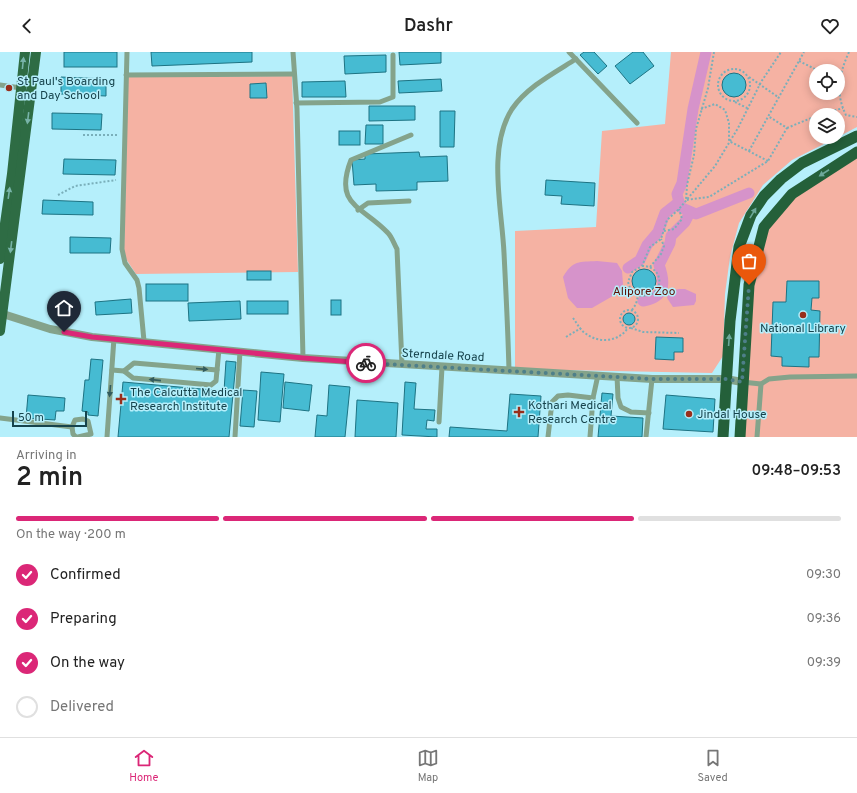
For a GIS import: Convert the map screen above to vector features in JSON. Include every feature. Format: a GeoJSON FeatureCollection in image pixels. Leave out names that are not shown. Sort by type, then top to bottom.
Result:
{"type":"FeatureCollection","features":[{"type":"Feature","properties":{"kind":"highway"},"geometry":{"type":"LineString","coordinates":[[723,437],[730,321],[739,247],[751,215],[764,196],[781,179],[802,163],[857,136]]}},
{"type":"Feature","properties":{"kind":"highway"},"geometry":{"type":"LineString","coordinates":[[740,437],[742,382],[749,285],[764,227],[792,194],[857,152]]}},
{"type":"Feature","properties":{"kind":"main road"},"geometry":{"type":"LineString","coordinates":[[0,259],[24,52]]}},
{"type":"Feature","properties":{"kind":"main road"},"geometry":{"type":"LineString","coordinates":[[0,332],[1,314],[36,52]]}},
{"type":"Feature","properties":{"kind":"street","name":"Sterndale Road"},"geometry":{"type":"LineString","coordinates":[[1,314],[50,329],[114,338],[303,358],[652,379],[726,379],[742,382]]}},
{"type":"Feature","properties":{"kind":"lane"},"geometry":{"type":"LineString","coordinates":[[127,52],[122,250],[124,263],[137,280],[140,288],[144,341]]}},
{"type":"Feature","properties":{"kind":"lane"},"geometry":{"type":"LineString","coordinates":[[293,52],[296,103],[303,358]]}},
{"type":"Feature","properties":{"kind":"lane"},"geometry":{"type":"LineString","coordinates":[[569,52],[637,123]]}},
{"type":"Feature","properties":{"kind":"lane"},"geometry":{"type":"LineString","coordinates":[[296,103],[380,102],[393,97],[393,54]]}},
{"type":"Feature","properties":{"kind":"lane"},"geometry":{"type":"LineString","coordinates":[[509,371],[504,251],[498,163],[499,146],[504,128],[512,110],[526,92],[576,59]]}},
{"type":"Feature","properties":{"kind":"lane"},"geometry":{"type":"LineString","coordinates":[[126,75],[294,74]]}},
{"type":"Feature","properties":{"kind":"lane"},"geometry":{"type":"LineString","coordinates":[[0,85],[21,88]]}},
{"type":"Feature","properties":{"kind":"lane"},"geometry":{"type":"LineString","coordinates":[[402,365],[397,250],[389,234],[358,210],[348,197],[345,176],[351,160],[411,134]]}},
{"type":"Feature","properties":{"kind":"lane"},"geometry":{"type":"LineString","coordinates":[[358,210],[368,203],[410,201]]}},
{"type":"Feature","properties":{"kind":"lane"},"geometry":{"type":"LineString","coordinates":[[107,437],[114,338]]}},
{"type":"Feature","properties":{"kind":"lane"},"geometry":{"type":"LineString","coordinates":[[112,370],[124,371],[133,378],[211,385],[216,381],[219,349]]}},
{"type":"Feature","properties":{"kind":"lane"},"geometry":{"type":"LineString","coordinates":[[235,437],[240,351]]}},
{"type":"Feature","properties":{"kind":"lane"},"geometry":{"type":"LineString","coordinates":[[124,371],[134,363],[217,370]]}},
{"type":"Feature","properties":{"kind":"lane"},"geometry":{"type":"LineString","coordinates":[[439,422],[442,367]]}},
{"type":"Feature","properties":{"kind":"lane"},"geometry":{"type":"LineString","coordinates":[[590,437],[593,398],[598,375]]}},
{"type":"Feature","properties":{"kind":"lane"},"geometry":{"type":"LineString","coordinates":[[616,376],[618,398],[622,407],[631,412],[648,413]]}},
{"type":"Feature","properties":{"kind":"lane"},"geometry":{"type":"LineString","coordinates":[[742,382],[761,384],[769,379],[790,377],[857,376]]}},
{"type":"Feature","properties":{"kind":"lane"},"geometry":{"type":"LineString","coordinates":[[646,437],[652,379]]}},
{"type":"Feature","properties":{"kind":"lane"},"geometry":{"type":"LineString","coordinates":[[757,437],[761,384]]}},
{"type":"Feature","properties":{"kind":"lane"},"geometry":{"type":"LineString","coordinates":[[548,437],[552,402],[558,396],[568,395],[593,398]]}},
{"type":"Feature","properties":{"kind":"lane"},"geometry":{"type":"LineString","coordinates":[[0,418],[72,427]]}},
{"type":"Feature","properties":{"kind":"lane"},"geometry":{"type":"LineString","coordinates":[[83,419],[88,421],[90,434],[77,437],[73,434],[72,427],[75,420],[83,419]]}},
{"type":"Feature","properties":{"kind":"path"},"geometry":{"type":"LineString","coordinates":[[686,200],[687,185],[694,155],[696,129],[708,88],[714,52]]}},
{"type":"Feature","properties":{"kind":"path"},"geometry":{"type":"LineString","coordinates":[[642,266],[650,267],[659,276],[659,287],[654,294],[643,297],[632,294],[628,282],[632,272],[642,266],[650,247],[661,239],[667,220],[679,209],[715,166],[738,128],[747,108],[781,52]]}},
{"type":"Feature","properties":{"kind":"path"},"geometry":{"type":"LineString","coordinates":[[749,151],[804,52]]}},
{"type":"Feature","properties":{"kind":"path"},"geometry":{"type":"LineString","coordinates":[[844,64],[849,52]]}},
{"type":"Feature","properties":{"kind":"path"},"geometry":{"type":"LineString","coordinates":[[799,61],[809,66]]}},
{"type":"Feature","properties":{"kind":"path"},"geometry":{"type":"LineString","coordinates":[[747,108],[726,100],[720,93],[718,83],[721,75],[733,69],[742,71],[760,86],[778,97]]}},
{"type":"Feature","properties":{"kind":"path"},"geometry":{"type":"LineString","coordinates":[[734,102],[743,99],[749,92],[750,82],[748,76]]}},
{"type":"Feature","properties":{"kind":"path"},"geometry":{"type":"LineString","coordinates":[[841,100],[843,108]]}},
{"type":"Feature","properties":{"kind":"path"},"geometry":{"type":"LineString","coordinates":[[701,109],[715,104],[724,110],[729,123],[730,141]]}},
{"type":"Feature","properties":{"kind":"path"},"geometry":{"type":"LineString","coordinates":[[845,113],[846,115],[857,117]]}},
{"type":"Feature","properties":{"kind":"path"},"geometry":{"type":"LineString","coordinates":[[768,116],[787,128]]}},
{"type":"Feature","properties":{"kind":"path"},"geometry":{"type":"LineString","coordinates":[[686,200],[709,197],[768,161],[787,128],[809,119]]}},
{"type":"Feature","properties":{"kind":"path"},"geometry":{"type":"LineString","coordinates":[[83,134],[124,135]]}},
{"type":"Feature","properties":{"kind":"path"},"geometry":{"type":"LineString","coordinates":[[730,141],[768,161]]}},
{"type":"Feature","properties":{"kind":"path"},"geometry":{"type":"LineString","coordinates":[[58,195],[75,186],[99,181],[123,179]]}},
{"type":"Feature","properties":{"kind":"path"},"geometry":{"type":"LineString","coordinates":[[664,231],[674,229],[682,219],[679,209]]}},
{"type":"Feature","properties":{"kind":"path"},"geometry":{"type":"LineString","coordinates":[[650,267],[661,254],[664,246],[661,239]]}},
{"type":"Feature","properties":{"kind":"path"},"geometry":{"type":"LineString","coordinates":[[632,310],[636,304],[638,296]]}},
{"type":"Feature","properties":{"kind":"path"},"geometry":{"type":"LineString","coordinates":[[573,318],[585,334],[603,340],[623,335],[629,328],[638,321],[637,314],[632,310],[625,310],[620,315],[621,325],[629,328],[643,332],[679,333]]}},
{"type":"Feature","properties":{"kind":"path"},"geometry":{"type":"LineString","coordinates":[[566,337],[581,328]]}},
{"type":"Feature","properties":{"kind":"green space","name":"Alipore Zoo"},"geometry":{"type":"Polygon","coordinates":[[[671,52],[857,52],[857,127],[845,133],[845,108],[809,108],[809,144],[824,144],[792,160],[763,185],[739,223],[730,257],[725,294],[723,356],[712,373],[515,369],[515,231],[596,227],[602,131],[665,124],[671,52]]]}},
{"type":"Feature","properties":{"kind":"green space"},"geometry":{"type":"Polygon","coordinates":[[[292,76],[298,272],[136,274],[126,259],[124,249],[128,77],[292,76]]]}},
{"type":"Feature","properties":{"kind":"green space","name":"National Library"},"geometry":{"type":"Polygon","coordinates":[[[857,153],[857,437],[743,437],[750,288],[762,238],[776,212],[857,153]]]}},
{"type":"Feature","properties":{"kind":"shaded area"},"geometry":{"type":"Polygon","coordinates":[[[597,261],[617,263],[622,271],[623,284],[618,293],[592,308],[577,308],[568,298],[563,277],[570,267],[577,263],[597,261]]]}},
{"type":"Feature","properties":{"kind":"shaded area"},"geometry":{"type":"Polygon","coordinates":[[[685,289],[696,294],[696,301],[694,305],[673,307],[667,298],[669,291],[685,289]]]}},
{"type":"Feature","properties":{"kind":"building"},"geometry":{"type":"Polygon","coordinates":[[[64,52],[117,52],[117,67],[64,67],[64,52]]]}},
{"type":"Feature","properties":{"kind":"building"},"geometry":{"type":"Polygon","coordinates":[[[151,52],[252,52],[252,62],[152,66],[151,52]]]}},
{"type":"Feature","properties":{"kind":"building"},"geometry":{"type":"Polygon","coordinates":[[[399,52],[441,52],[441,63],[400,65],[399,52]]]}},
{"type":"Feature","properties":{"kind":"building"},"geometry":{"type":"Polygon","coordinates":[[[584,52],[594,52],[607,66],[598,74],[580,55],[584,52]]]}},
{"type":"Feature","properties":{"kind":"building"},"geometry":{"type":"Polygon","coordinates":[[[633,52],[643,52],[654,66],[630,84],[615,66],[633,52]]]}},
{"type":"Feature","properties":{"kind":"building"},"geometry":{"type":"Polygon","coordinates":[[[386,55],[386,72],[345,74],[344,56],[386,55]]]}},
{"type":"Feature","properties":{"kind":"building"},"geometry":{"type":"Polygon","coordinates":[[[734,73],[743,76],[746,85],[743,94],[734,97],[725,94],[722,85],[725,76],[734,73]]]}},
{"type":"Feature","properties":{"kind":"building"},"geometry":{"type":"Polygon","coordinates":[[[61,77],[106,79],[106,96],[61,94],[61,77]]]}},
{"type":"Feature","properties":{"kind":"building"},"geometry":{"type":"Polygon","coordinates":[[[441,79],[442,91],[399,93],[398,81],[441,79]]]}},
{"type":"Feature","properties":{"kind":"building"},"geometry":{"type":"Polygon","coordinates":[[[345,81],[346,97],[302,97],[302,82],[345,81]]]}},
{"type":"Feature","properties":{"kind":"building"},"geometry":{"type":"Polygon","coordinates":[[[266,83],[267,98],[250,98],[250,84],[266,83]]]}},
{"type":"Feature","properties":{"kind":"building"},"geometry":{"type":"Polygon","coordinates":[[[369,106],[415,106],[415,120],[369,121],[369,106]]]}},
{"type":"Feature","properties":{"kind":"building"},"geometry":{"type":"Polygon","coordinates":[[[440,111],[455,111],[454,147],[440,147],[440,111]]]}},
{"type":"Feature","properties":{"kind":"building"},"geometry":{"type":"Polygon","coordinates":[[[52,113],[102,114],[101,130],[52,129],[52,113]]]}},
{"type":"Feature","properties":{"kind":"building"},"geometry":{"type":"Polygon","coordinates":[[[366,125],[383,125],[383,144],[365,144],[366,125]]]}},
{"type":"Feature","properties":{"kind":"building"},"geometry":{"type":"Polygon","coordinates":[[[339,131],[360,131],[360,145],[339,145],[339,131]]]}},
{"type":"Feature","properties":{"kind":"building"},"geometry":{"type":"Polygon","coordinates":[[[419,152],[420,157],[447,156],[448,181],[417,182],[417,190],[376,191],[376,184],[354,185],[352,160],[365,159],[365,154],[419,152]]]}},
{"type":"Feature","properties":{"kind":"building"},"geometry":{"type":"Polygon","coordinates":[[[64,159],[116,160],[115,175],[63,174],[64,159]]]}},
{"type":"Feature","properties":{"kind":"building"},"geometry":{"type":"Polygon","coordinates":[[[546,180],[595,183],[594,206],[561,204],[562,196],[545,195],[546,180]]]}},
{"type":"Feature","properties":{"kind":"building"},"geometry":{"type":"Polygon","coordinates":[[[43,200],[93,202],[93,215],[42,214],[43,200]]]}},
{"type":"Feature","properties":{"kind":"building"},"geometry":{"type":"Polygon","coordinates":[[[70,237],[111,238],[110,253],[70,253],[70,237]]]}},
{"type":"Feature","properties":{"kind":"building"},"geometry":{"type":"Polygon","coordinates":[[[644,269],[652,273],[656,281],[652,289],[644,293],[636,289],[632,281],[636,273],[644,269]]]}},
{"type":"Feature","properties":{"kind":"building"},"geometry":{"type":"Polygon","coordinates":[[[247,271],[271,271],[271,280],[247,280],[247,271]]]}},
{"type":"Feature","properties":{"kind":"building"},"geometry":{"type":"Polygon","coordinates":[[[787,281],[819,281],[819,298],[812,298],[811,310],[820,311],[819,357],[809,357],[809,367],[782,366],[782,357],[771,356],[773,302],[786,302],[787,281]]]}},
{"type":"Feature","properties":{"kind":"building"},"geometry":{"type":"Polygon","coordinates":[[[146,284],[188,284],[188,301],[146,301],[146,284]]]}},
{"type":"Feature","properties":{"kind":"building"},"geometry":{"type":"Polygon","coordinates":[[[131,299],[132,313],[96,315],[95,302],[131,299]]]}},
{"type":"Feature","properties":{"kind":"building"},"geometry":{"type":"Polygon","coordinates":[[[331,300],[341,300],[341,315],[331,315],[331,300]]]}},
{"type":"Feature","properties":{"kind":"building"},"geometry":{"type":"Polygon","coordinates":[[[240,301],[241,319],[189,321],[188,303],[240,301]]]}},
{"type":"Feature","properties":{"kind":"building"},"geometry":{"type":"Polygon","coordinates":[[[247,301],[288,301],[288,314],[247,314],[247,301]]]}},
{"type":"Feature","properties":{"kind":"building"},"geometry":{"type":"Polygon","coordinates":[[[627,313],[631,313],[635,319],[631,325],[627,325],[623,321],[623,317],[627,313]]]}},
{"type":"Feature","properties":{"kind":"building"},"geometry":{"type":"Polygon","coordinates":[[[656,337],[683,338],[683,352],[674,352],[674,360],[655,359],[656,337]]]}},
{"type":"Feature","properties":{"kind":"building"},"geometry":{"type":"Polygon","coordinates":[[[91,359],[103,360],[98,416],[88,415],[88,412],[82,411],[85,380],[89,380],[91,359]]]}},
{"type":"Feature","properties":{"kind":"building"},"geometry":{"type":"Polygon","coordinates":[[[226,361],[236,362],[229,437],[118,437],[123,382],[224,391],[226,361]]]}},
{"type":"Feature","properties":{"kind":"building"},"geometry":{"type":"Polygon","coordinates":[[[261,372],[284,374],[280,422],[258,420],[261,372]]]}},
{"type":"Feature","properties":{"kind":"building"},"geometry":{"type":"Polygon","coordinates":[[[285,382],[312,385],[309,411],[283,408],[285,382]]]}},
{"type":"Feature","properties":{"kind":"building"},"geometry":{"type":"Polygon","coordinates":[[[405,382],[416,383],[414,409],[435,410],[434,421],[427,420],[426,429],[437,429],[437,437],[402,435],[405,382]]]}},
{"type":"Feature","properties":{"kind":"building"},"geometry":{"type":"Polygon","coordinates":[[[329,385],[350,387],[345,437],[315,437],[317,415],[327,416],[329,385]]]}},
{"type":"Feature","properties":{"kind":"building"},"geometry":{"type":"Polygon","coordinates":[[[243,390],[257,391],[254,427],[240,426],[243,390]]]}},
{"type":"Feature","properties":{"kind":"building"},"geometry":{"type":"Polygon","coordinates":[[[602,393],[613,394],[611,416],[643,418],[642,437],[598,437],[602,393]]]}},
{"type":"Feature","properties":{"kind":"building"},"geometry":{"type":"Polygon","coordinates":[[[510,394],[541,396],[538,437],[449,437],[450,427],[507,431],[510,394]]]}},
{"type":"Feature","properties":{"kind":"building"},"geometry":{"type":"Polygon","coordinates":[[[28,395],[65,398],[64,411],[56,411],[55,420],[26,418],[28,395]]]}},
{"type":"Feature","properties":{"kind":"building","name":"Jindal House"},"geometry":{"type":"Polygon","coordinates":[[[666,395],[715,399],[713,432],[663,429],[666,395]]]}},
{"type":"Feature","properties":{"kind":"building"},"geometry":{"type":"Polygon","coordinates":[[[357,400],[398,403],[396,437],[355,437],[357,400]]]}},
{"type":"Feature","properties":{"kind":"waterway"},"geometry":{"type":"LineString","coordinates":[[706,52],[693,109],[682,183],[677,194],[680,207],[696,214],[749,193]]}},
{"type":"Feature","properties":{"kind":"waterway"},"geometry":{"type":"LineString","coordinates":[[628,268],[640,260],[647,245],[658,232],[665,213],[679,202]]}},
{"type":"Feature","properties":{"kind":"waterway"},"geometry":{"type":"LineString","coordinates":[[643,301],[660,293],[663,278],[659,265],[670,243],[671,236],[685,222],[690,212]]}},
{"type":"Feature","properties":{"kind":"way so far"},"geometry":{"type":"LineString","coordinates":[[366,363],[652,379],[726,379],[742,382],[749,285]]}},
{"type":"Feature","properties":{"kind":"place","name":"St Paul's Boarding and Day School"},"geometry":{"type":"Point","coordinates":[9,88]}},
{"type":"Feature","properties":{"kind":"place","name":"National Library"},"geometry":{"type":"Point","coordinates":[803,315]}},
{"type":"Feature","properties":{"kind":"place","name":"The Calcutta Medical Research Institute"},"geometry":{"type":"Point","coordinates":[121,399]}},
{"type":"Feature","properties":{"kind":"place","name":"Kothari Medical Research Centre"},"geometry":{"type":"Point","coordinates":[519,412]}},
{"type":"Feature","properties":{"kind":"place","name":"Jindal House"},"geometry":{"type":"Point","coordinates":[689,414]}},
{"type":"Feature","properties":{"kind":"route"},"geometry":{"type":"LineString","coordinates":[[64,332],[92,337],[366,363]]}}]}
